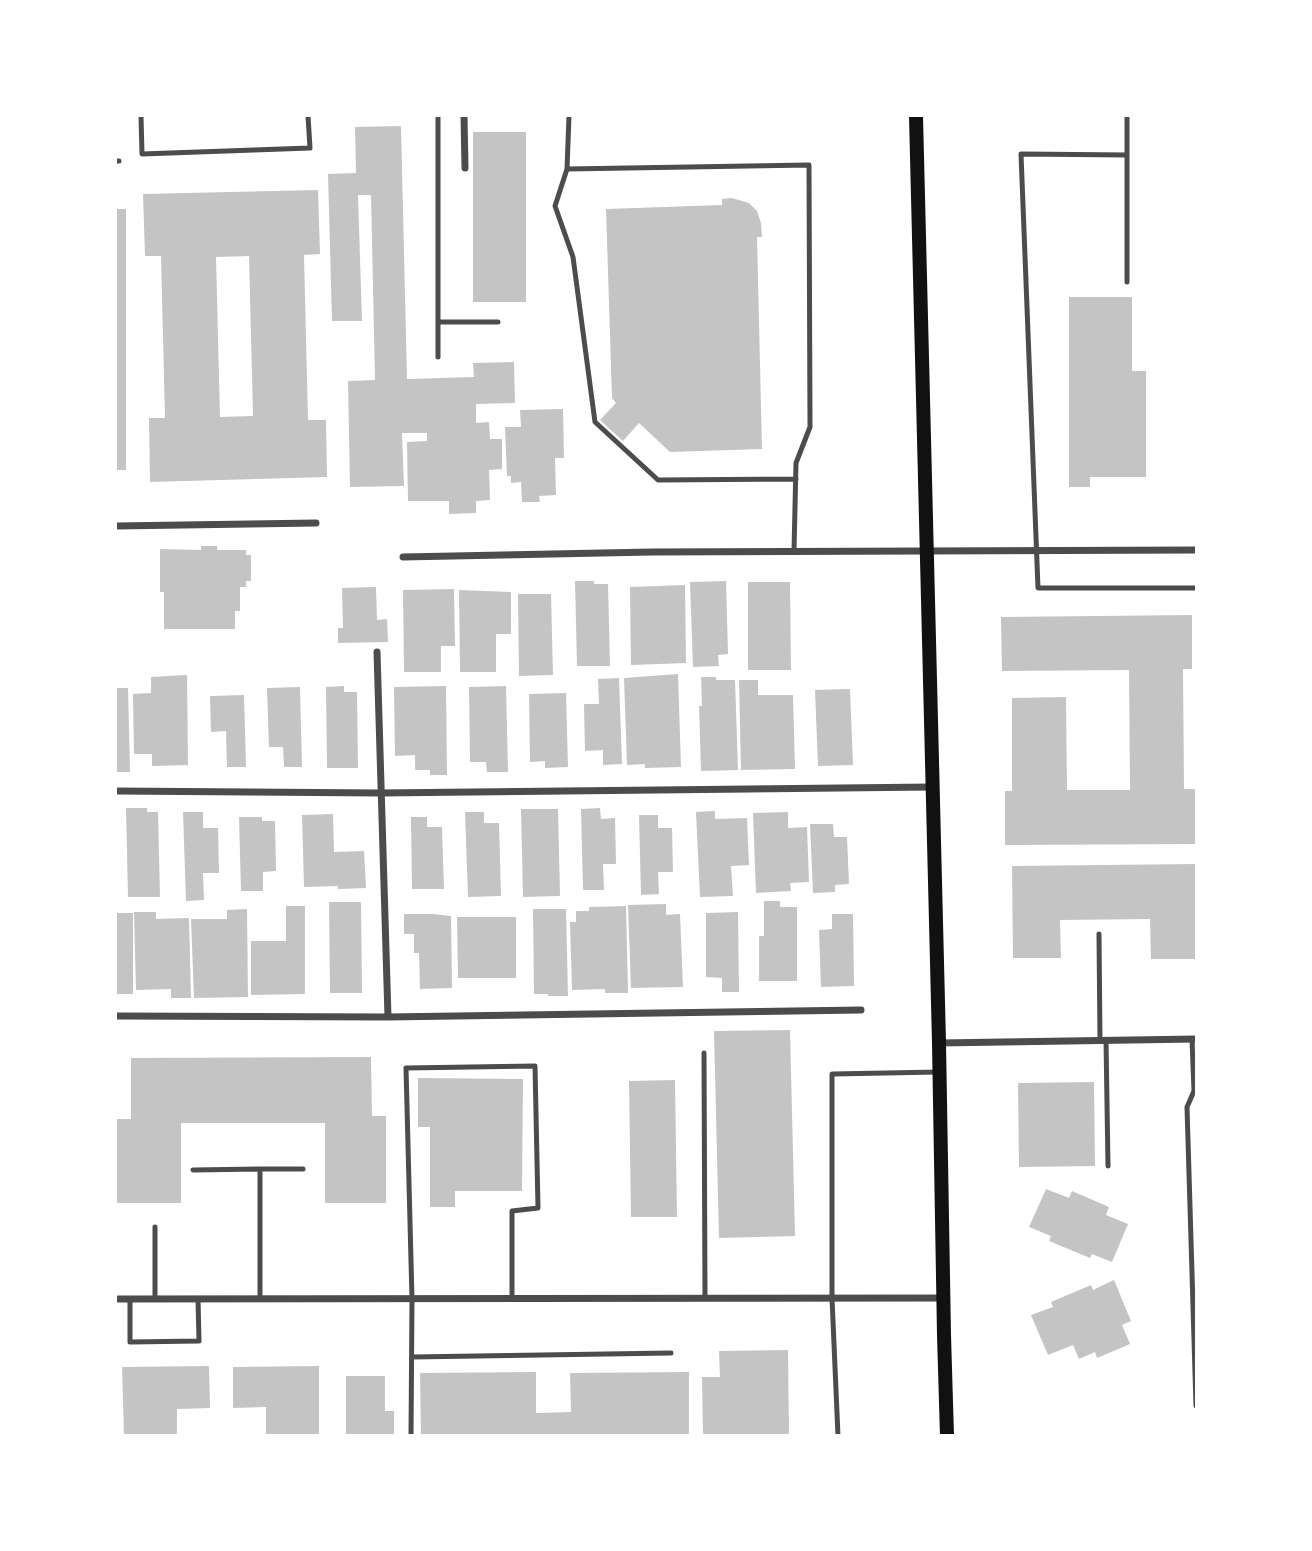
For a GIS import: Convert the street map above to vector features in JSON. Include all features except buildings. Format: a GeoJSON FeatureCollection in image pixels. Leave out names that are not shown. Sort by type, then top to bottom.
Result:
{"type":"FeatureCollection","features":[{"type":"Feature","properties":{"kind":"main road"},"geometry":{"type":"LineString","coordinates":[[916,116],[947,1436]]}},
{"type":"Feature","properties":{"kind":"street"},"geometry":{"type":"LineString","coordinates":[[464,116],[465,167]]}},
{"type":"Feature","properties":{"kind":"street"},"geometry":{"type":"LineString","coordinates":[[116,526],[316,523]]}},
{"type":"Feature","properties":{"kind":"street"},"geometry":{"type":"LineString","coordinates":[[403,556],[638,552],[1196,550]]}},
{"type":"Feature","properties":{"kind":"street"},"geometry":{"type":"LineString","coordinates":[[377,652],[388,1017]]}},
{"type":"Feature","properties":{"kind":"street"},"geometry":{"type":"LineString","coordinates":[[116,791],[381,793],[932,787]]}},
{"type":"Feature","properties":{"kind":"street"},"geometry":{"type":"LineString","coordinates":[[116,1016],[388,1017],[861,1010]]}},
{"type":"Feature","properties":{"kind":"street"},"geometry":{"type":"LineString","coordinates":[[939,1042],[1194,1039]]}},
{"type":"Feature","properties":{"kind":"street"},"geometry":{"type":"LineString","coordinates":[[116,1299],[944,1298]]}},
{"type":"Feature","properties":{"kind":"lane"},"geometry":{"type":"LineString","coordinates":[[141,116],[142,154],[310,148],[308,116]]}},
{"type":"Feature","properties":{"kind":"lane"},"geometry":{"type":"LineString","coordinates":[[438,116],[438,357]]}},
{"type":"Feature","properties":{"kind":"lane"},"geometry":{"type":"LineString","coordinates":[[569,116],[567,169],[555,206],[573,257],[595,422],[658,481],[796,479]]}},
{"type":"Feature","properties":{"kind":"lane"},"geometry":{"type":"LineString","coordinates":[[1127,116],[1127,282]]}},
{"type":"Feature","properties":{"kind":"lane"},"geometry":{"type":"LineString","coordinates":[[1127,155],[1021,154],[1038,588],[1196,588]]}},
{"type":"Feature","properties":{"kind":"lane"},"geometry":{"type":"LineString","coordinates":[[567,169],[809,165],[810,427],[796,463],[794,551]]}},
{"type":"Feature","properties":{"kind":"lane"},"geometry":{"type":"LineString","coordinates":[[438,322],[498,322]]}},
{"type":"Feature","properties":{"kind":"lane"},"geometry":{"type":"LineString","coordinates":[[1099,934],[1108,1166]]}},
{"type":"Feature","properties":{"kind":"lane"},"geometry":{"type":"LineString","coordinates":[[1194,1039],[1194,1091],[1187,1107],[1196,1406]]}},
{"type":"Feature","properties":{"kind":"lane"},"geometry":{"type":"LineString","coordinates":[[704,1053],[705,1298]]}},
{"type":"Feature","properties":{"kind":"lane"},"geometry":{"type":"LineString","coordinates":[[411,1436],[412,1299],[405,1068],[535,1066],[538,1208],[512,1211],[512,1299]]}},
{"type":"Feature","properties":{"kind":"lane"},"geometry":{"type":"LineString","coordinates":[[838,1436],[832,1298],[832,1074],[940,1072]]}},
{"type":"Feature","properties":{"kind":"lane"},"geometry":{"type":"LineString","coordinates":[[260,1169],[260,1299]]}},
{"type":"Feature","properties":{"kind":"lane"},"geometry":{"type":"LineString","coordinates":[[193,1170],[303,1169]]}},
{"type":"Feature","properties":{"kind":"lane"},"geometry":{"type":"LineString","coordinates":[[155,1227],[155,1299]]}},
{"type":"Feature","properties":{"kind":"lane"},"geometry":{"type":"LineString","coordinates":[[130,1299],[130,1342],[199,1342],[198,1299]]}},
{"type":"Feature","properties":{"kind":"lane"},"geometry":{"type":"LineString","coordinates":[[412,1357],[671,1353]]}}]}
